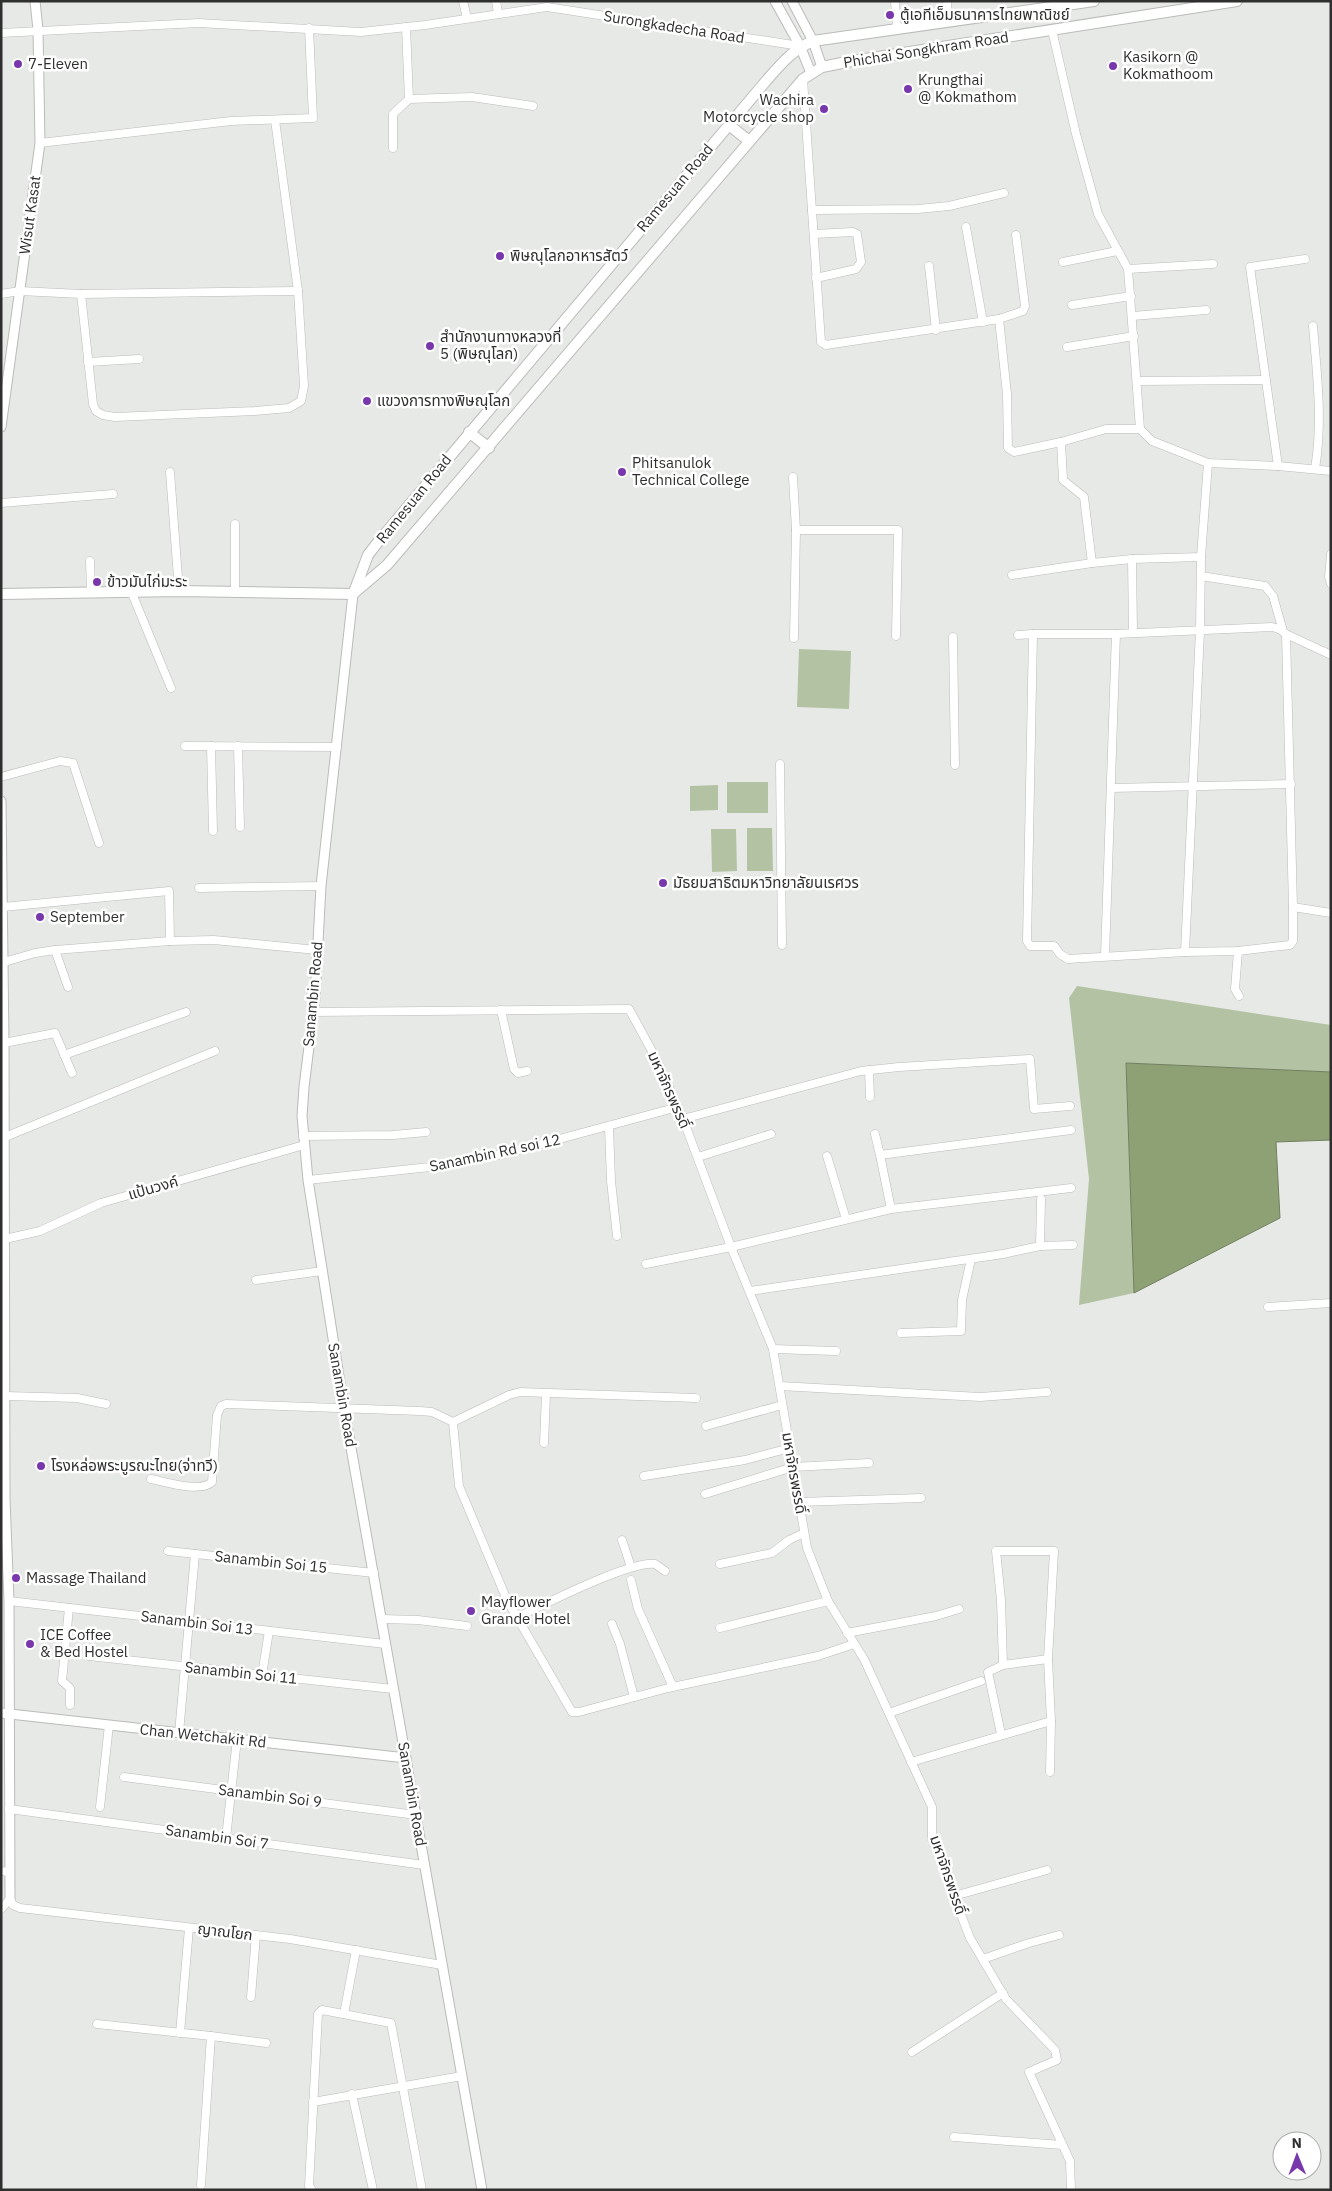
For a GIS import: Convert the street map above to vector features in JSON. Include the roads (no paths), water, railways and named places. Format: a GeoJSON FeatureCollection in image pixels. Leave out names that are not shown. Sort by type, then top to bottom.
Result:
{"type":"FeatureCollection","features":[{"type":"Feature","properties":{"kind":"main road","name":"Phichai Songkhram Road"},"geometry":{"type":"LineString","coordinates":[[800,46],[813,41],[948,22],[1040,5],[1094,1]]}},
{"type":"Feature","properties":{"kind":"main road","name":"Phichai Songkhram Road"},"geometry":{"type":"LineString","coordinates":[[822,67],[1238,1]]}},
{"type":"Feature","properties":{"kind":"main road","name":"Ramesuan Road"},"geometry":{"type":"LineString","coordinates":[[354,594],[368,555],[469,432],[729,125],[783,62],[800,46]]}},
{"type":"Feature","properties":{"kind":"main road","name":"Ramesuan Road"},"geometry":{"type":"LineString","coordinates":[[354,594],[387,565],[489,448],[749,141],[807,76],[822,67]]}},
{"type":"Feature","properties":{"kind":"main road"},"geometry":{"type":"LineString","coordinates":[[729,125],[749,141]]}},
{"type":"Feature","properties":{"kind":"main road"},"geometry":{"type":"LineString","coordinates":[[469,432],[489,448]]}},
{"type":"Feature","properties":{"kind":"main road"},"geometry":{"type":"LineString","coordinates":[[1,594],[178,591],[354,594]]}},
{"type":"Feature","properties":{"kind":"street","name":"Wisut Kasat"},"geometry":{"type":"LineString","coordinates":[[1,427],[40,143],[36,1]]}},
{"type":"Feature","properties":{"kind":"street"},"geometry":{"type":"LineString","coordinates":[[464,1],[467,18]]}},
{"type":"Feature","properties":{"kind":"street"},"geometry":{"type":"LineString","coordinates":[[496,1],[498,13]]}},
{"type":"Feature","properties":{"kind":"street"},"geometry":{"type":"LineString","coordinates":[[775,1],[800,46],[807,76],[812,210],[820,342],[826,345],[936,330],[999,319],[1023,311],[1025,306],[1016,235]]}},
{"type":"Feature","properties":{"kind":"street"},"geometry":{"type":"LineString","coordinates":[[792,1],[813,41],[822,67]]}},
{"type":"Feature","properties":{"kind":"street"},"geometry":{"type":"LineString","coordinates":[[895,1],[896,29]]}},
{"type":"Feature","properties":{"kind":"street"},"geometry":{"type":"LineString","coordinates":[[947,1],[948,22]]}},
{"type":"Feature","properties":{"kind":"street","name":"Surongkadecha Road"},"geometry":{"type":"LineString","coordinates":[[1,33],[198,23],[361,32],[467,18],[547,4],[800,46]]}},
{"type":"Feature","properties":{"kind":"street"},"geometry":{"type":"LineString","coordinates":[[406,27],[410,98]]}},
{"type":"Feature","properties":{"kind":"street"},"geometry":{"type":"LineString","coordinates":[[40,143],[231,121],[313,118],[309,28]]}},
{"type":"Feature","properties":{"kind":"street"},"geometry":{"type":"LineString","coordinates":[[1052,30],[1076,134],[1098,214],[1128,269],[1140,430]]}},
{"type":"Feature","properties":{"kind":"street"},"geometry":{"type":"LineString","coordinates":[[393,148],[393,114],[410,98],[472,97],[532,106]]}},
{"type":"Feature","properties":{"kind":"street"},"geometry":{"type":"LineString","coordinates":[[81,294],[93,404],[96,411],[103,415],[135,417],[289,408],[301,401],[304,386],[298,291],[275,120]]}},
{"type":"Feature","properties":{"kind":"street"},"geometry":{"type":"LineString","coordinates":[[812,210],[941,206],[1004,193]]}},
{"type":"Feature","properties":{"kind":"street"},"geometry":{"type":"LineString","coordinates":[[966,227],[982,322]]}},
{"type":"Feature","properties":{"kind":"street"},"geometry":{"type":"LineString","coordinates":[[814,234],[853,232],[857,234],[861,262],[856,269],[816,278]]}},
{"type":"Feature","properties":{"kind":"street"},"geometry":{"type":"LineString","coordinates":[[1063,262],[1117,251]]}},
{"type":"Feature","properties":{"kind":"street"},"geometry":{"type":"LineString","coordinates":[[1278,466],[1250,267],[1305,259]]}},
{"type":"Feature","properties":{"kind":"street"},"geometry":{"type":"LineString","coordinates":[[1128,269],[1212,264]]}},
{"type":"Feature","properties":{"kind":"street"},"geometry":{"type":"LineString","coordinates":[[929,266],[936,330]]}},
{"type":"Feature","properties":{"kind":"street"},"geometry":{"type":"LineString","coordinates":[[1,294],[20,291],[81,294],[298,291]]}},
{"type":"Feature","properties":{"kind":"street"},"geometry":{"type":"LineString","coordinates":[[1072,305],[1131,296]]}},
{"type":"Feature","properties":{"kind":"street"},"geometry":{"type":"LineString","coordinates":[[1132,316],[1206,310]]}},
{"type":"Feature","properties":{"kind":"street"},"geometry":{"type":"LineString","coordinates":[[999,319],[1007,394],[1008,448],[1014,452],[1061,442],[1106,429],[1140,430],[1152,441],[1208,463],[1278,466],[1331,471]]}},
{"type":"Feature","properties":{"kind":"street"},"geometry":{"type":"LineString","coordinates":[[1313,326],[1320,408],[1320,431],[1315,469]]}},
{"type":"Feature","properties":{"kind":"street"},"geometry":{"type":"LineString","coordinates":[[1067,347],[1134,336]]}},
{"type":"Feature","properties":{"kind":"street"},"geometry":{"type":"LineString","coordinates":[[88,362],[139,359]]}},
{"type":"Feature","properties":{"kind":"street"},"geometry":{"type":"LineString","coordinates":[[1137,381],[1266,380]]}},
{"type":"Feature","properties":{"kind":"street"},"geometry":{"type":"LineString","coordinates":[[1061,442],[1063,480],[1084,497],[1092,563]]}},
{"type":"Feature","properties":{"kind":"street"},"geometry":{"type":"LineString","coordinates":[[1185,952],[1200,631],[1201,557],[1208,463]]}},
{"type":"Feature","properties":{"kind":"street"},"geometry":{"type":"LineString","coordinates":[[170,472],[178,591]]}},
{"type":"Feature","properties":{"kind":"street"},"geometry":{"type":"LineString","coordinates":[[793,477],[796,530],[794,638]]}},
{"type":"Feature","properties":{"kind":"street"},"geometry":{"type":"LineString","coordinates":[[1,503],[113,494]]}},
{"type":"Feature","properties":{"kind":"street"},"geometry":{"type":"LineString","coordinates":[[235,524],[235,592]]}},
{"type":"Feature","properties":{"kind":"street"},"geometry":{"type":"LineString","coordinates":[[796,530],[898,530],[896,636]]}},
{"type":"Feature","properties":{"kind":"street"},"geometry":{"type":"LineString","coordinates":[[1331,554],[1329,577],[1331,584]]}},
{"type":"Feature","properties":{"kind":"street"},"geometry":{"type":"LineString","coordinates":[[1012,575],[1132,559],[1201,557]]}},
{"type":"Feature","properties":{"kind":"street"},"geometry":{"type":"LineString","coordinates":[[1132,559],[1134,632]]}},
{"type":"Feature","properties":{"kind":"street"},"geometry":{"type":"LineString","coordinates":[[90,560],[91,591]]}},
{"type":"Feature","properties":{"kind":"street"},"geometry":{"type":"LineString","coordinates":[[1033,634],[1027,941],[1030,946],[1054,946],[1064,958],[1238,951],[1290,945],[1293,942],[1291,784],[1284,633],[1273,596],[1265,586],[1201,576]]}},
{"type":"Feature","properties":{"kind":"street"},"geometry":{"type":"LineString","coordinates":[[131,591],[171,688]]}},
{"type":"Feature","properties":{"kind":"street","name":"Sanambin Road"},"geometry":{"type":"LineString","coordinates":[[354,594],[321,886],[313,1012],[304,1087],[304,1141],[308,1180],[344,1408],[482,2190]]}},
{"type":"Feature","properties":{"kind":"street"},"geometry":{"type":"LineString","coordinates":[[1018,635],[1116,634],[1272,627],[1331,655]]}},
{"type":"Feature","properties":{"kind":"street"},"geometry":{"type":"LineString","coordinates":[[1105,956],[1116,634]]}},
{"type":"Feature","properties":{"kind":"street"},"geometry":{"type":"LineString","coordinates":[[953,638],[955,765]]}},
{"type":"Feature","properties":{"kind":"street"},"geometry":{"type":"LineString","coordinates":[[185,746],[337,747]]}},
{"type":"Feature","properties":{"kind":"street"},"geometry":{"type":"LineString","coordinates":[[211,746],[213,832]]}},
{"type":"Feature","properties":{"kind":"street"},"geometry":{"type":"LineString","coordinates":[[238,746],[240,827]]}},
{"type":"Feature","properties":{"kind":"street"},"geometry":{"type":"LineString","coordinates":[[1,777],[60,761],[73,763],[99,844]]}},
{"type":"Feature","properties":{"kind":"street"},"geometry":{"type":"LineString","coordinates":[[780,764],[782,945]]}},
{"type":"Feature","properties":{"kind":"street"},"geometry":{"type":"LineString","coordinates":[[1111,788],[1291,784]]}},
{"type":"Feature","properties":{"kind":"street"},"geometry":{"type":"LineString","coordinates":[[1,801],[3,1123],[5,1137],[3,1499],[9,1601],[5,1714],[9,1809],[5,1872],[10,1899],[1,1909]]}},
{"type":"Feature","properties":{"kind":"street"},"geometry":{"type":"LineString","coordinates":[[199,888],[321,886]]}},
{"type":"Feature","properties":{"kind":"street"},"geometry":{"type":"LineString","coordinates":[[3,908],[169,891],[170,940]]}},
{"type":"Feature","properties":{"kind":"street"},"geometry":{"type":"LineString","coordinates":[[1293,907],[1331,913]]}},
{"type":"Feature","properties":{"kind":"street"},"geometry":{"type":"LineString","coordinates":[[2,963],[35,952],[170,940],[214,940],[317,950]]}},
{"type":"Feature","properties":{"kind":"street"},"geometry":{"type":"LineString","coordinates":[[54,950],[68,987]]}},
{"type":"Feature","properties":{"kind":"street"},"geometry":{"type":"LineString","coordinates":[[1238,951],[1235,989],[1239,996]]}},
{"type":"Feature","properties":{"kind":"street","name":"มหาจักรพรรดิ์"},"geometry":{"type":"LineString","coordinates":[[313,1012],[629,1009],[658,1062],[678,1107],[731,1247],[773,1349],[807,1548],[828,1601],[864,1659],[932,1808],[932,1839],[970,1938],[1006,1999],[1055,2050],[1057,2060],[1030,2072],[1072,2167],[1071,2190]]}},
{"type":"Feature","properties":{"kind":"street"},"geometry":{"type":"LineString","coordinates":[[501,1010],[514,1069],[516,1073],[527,1072]]}},
{"type":"Feature","properties":{"kind":"street"},"geometry":{"type":"LineString","coordinates":[[64,1055],[186,1012]]}},
{"type":"Feature","properties":{"kind":"street"},"geometry":{"type":"LineString","coordinates":[[4,1043],[55,1034],[72,1074]]}},
{"type":"Feature","properties":{"kind":"street"},"geometry":{"type":"LineString","coordinates":[[5,1137],[215,1051]]}},
{"type":"Feature","properties":{"kind":"street"},"geometry":{"type":"LineString","coordinates":[[683,1119],[783,1091],[869,1070],[1030,1059],[1034,1110],[1070,1106]]}},
{"type":"Feature","properties":{"kind":"street"},"geometry":{"type":"LineString","coordinates":[[869,1070],[870,1097]]}},
{"type":"Feature","properties":{"kind":"street","name":"Sanambin Rd soi 12"},"geometry":{"type":"LineString","coordinates":[[308,1180],[430,1167],[508,1152],[609,1127],[678,1107]]}},
{"type":"Feature","properties":{"kind":"street"},"geometry":{"type":"LineString","coordinates":[[609,1127],[611,1181],[618,1236]]}},
{"type":"Feature","properties":{"kind":"street"},"geometry":{"type":"LineString","coordinates":[[880,1155],[1071,1130]]}},
{"type":"Feature","properties":{"kind":"street","name":"แป้นวงค์"},"geometry":{"type":"LineString","coordinates":[[5,1239],[40,1231],[101,1203],[304,1141],[426,1132]]}},
{"type":"Feature","properties":{"kind":"street"},"geometry":{"type":"LineString","coordinates":[[698,1157],[771,1134]]}},
{"type":"Feature","properties":{"kind":"street"},"geometry":{"type":"LineString","coordinates":[[875,1134],[891,1209]]}},
{"type":"Feature","properties":{"kind":"street"},"geometry":{"type":"LineString","coordinates":[[827,1156],[846,1219]]}},
{"type":"Feature","properties":{"kind":"street"},"geometry":{"type":"LineString","coordinates":[[646,1264],[731,1247],[891,1209],[1071,1188]]}},
{"type":"Feature","properties":{"kind":"street"},"geometry":{"type":"LineString","coordinates":[[1040,1200],[1040,1246]]}},
{"type":"Feature","properties":{"kind":"street"},"geometry":{"type":"LineString","coordinates":[[750,1291],[971,1259],[1040,1246],[1073,1245]]}},
{"type":"Feature","properties":{"kind":"street"},"geometry":{"type":"LineString","coordinates":[[901,1332],[961,1332],[962,1300],[971,1259]]}},
{"type":"Feature","properties":{"kind":"street"},"geometry":{"type":"LineString","coordinates":[[256,1280],[322,1271]]}},
{"type":"Feature","properties":{"kind":"street"},"geometry":{"type":"LineString","coordinates":[[1268,1307],[1331,1303]]}},
{"type":"Feature","properties":{"kind":"street"},"geometry":{"type":"LineString","coordinates":[[773,1349],[836,1351]]}},
{"type":"Feature","properties":{"kind":"street"},"geometry":{"type":"LineString","coordinates":[[780,1386],[980,1397],[1047,1392]]}},
{"type":"Feature","properties":{"kind":"street"},"geometry":{"type":"LineString","coordinates":[[453,1422],[509,1395],[520,1392],[696,1398]]}},
{"type":"Feature","properties":{"kind":"street"},"geometry":{"type":"LineString","coordinates":[[544,1443],[546,1394]]}},
{"type":"Feature","properties":{"kind":"street"},"geometry":{"type":"LineString","coordinates":[[4,1402],[77,1398],[106,1404]]}},
{"type":"Feature","properties":{"kind":"street"},"geometry":{"type":"LineString","coordinates":[[151,1479],[195,1487],[204,1487],[212,1482],[217,1415],[221,1406],[226,1404],[420,1411],[432,1412],[453,1422]]}},
{"type":"Feature","properties":{"kind":"street"},"geometry":{"type":"LineString","coordinates":[[706,1426],[782,1405]]}},
{"type":"Feature","properties":{"kind":"street"},"geometry":{"type":"LineString","coordinates":[[453,1422],[459,1486],[516,1618],[572,1712],[579,1712],[673,1687],[818,1656],[854,1644]]}},
{"type":"Feature","properties":{"kind":"street"},"geometry":{"type":"LineString","coordinates":[[644,1476],[745,1460],[790,1448]]}},
{"type":"Feature","properties":{"kind":"street"},"geometry":{"type":"LineString","coordinates":[[705,1494],[793,1467],[869,1463]]}},
{"type":"Feature","properties":{"kind":"street"},"geometry":{"type":"LineString","coordinates":[[799,1502],[921,1498]]}},
{"type":"Feature","properties":{"kind":"street"},"geometry":{"type":"LineString","coordinates":[[720,1564],[772,1553],[789,1540],[804,1533]]}},
{"type":"Feature","properties":{"kind":"street"},"geometry":{"type":"LineString","coordinates":[[622,1540],[631,1567]]}},
{"type":"Feature","properties":{"kind":"street","name":"Sanambin Soi 15"},"geometry":{"type":"LineString","coordinates":[[168,1551],[374,1573]]}},
{"type":"Feature","properties":{"kind":"street"},"geometry":{"type":"LineString","coordinates":[[1003,1665],[1001,1600],[996,1551],[1054,1551],[1048,1658],[1051,1720],[1050,1772]]}},
{"type":"Feature","properties":{"kind":"street"},"geometry":{"type":"LineString","coordinates":[[179,1733],[195,1554]]}},
{"type":"Feature","properties":{"kind":"street"},"geometry":{"type":"LineString","coordinates":[[516,1618],[548,1602],[631,1567],[650,1563],[665,1571]]}},
{"type":"Feature","properties":{"kind":"street"},"geometry":{"type":"LineString","coordinates":[[631,1580],[638,1609],[673,1687]]}},
{"type":"Feature","properties":{"kind":"street","name":"Sanambin Soi 13"},"geometry":{"type":"LineString","coordinates":[[9,1601],[385,1644]]}},
{"type":"Feature","properties":{"kind":"street"},"geometry":{"type":"LineString","coordinates":[[720,1628],[828,1601]]}},
{"type":"Feature","properties":{"kind":"street"},"geometry":{"type":"LineString","coordinates":[[70,1608],[62,1680],[70,1688],[70,1706]]}},
{"type":"Feature","properties":{"kind":"street"},"geometry":{"type":"LineString","coordinates":[[847,1633],[936,1616],[959,1609]]}},
{"type":"Feature","properties":{"kind":"street"},"geometry":{"type":"LineString","coordinates":[[381,1619],[418,1620],[467,1626]]}},
{"type":"Feature","properties":{"kind":"street"},"geometry":{"type":"LineString","coordinates":[[612,1624],[620,1644],[634,1697]]}},
{"type":"Feature","properties":{"kind":"street"},"geometry":{"type":"LineString","coordinates":[[262,1675],[268,1631]]}},
{"type":"Feature","properties":{"kind":"street","name":"Sanambin Soi 11"},"geometry":{"type":"LineString","coordinates":[[89,1656],[393,1689]]}},
{"type":"Feature","properties":{"kind":"street"},"geometry":{"type":"LineString","coordinates":[[1001,1734],[988,1672],[1003,1665],[1048,1658]]}},
{"type":"Feature","properties":{"kind":"street"},"geometry":{"type":"LineString","coordinates":[[889,1713],[981,1681]]}},
{"type":"Feature","properties":{"kind":"street","name":"Chan Wetchakit Rd"},"geometry":{"type":"LineString","coordinates":[[5,1714],[406,1758]]}},
{"type":"Feature","properties":{"kind":"street"},"geometry":{"type":"LineString","coordinates":[[911,1762],[1051,1720]]}},
{"type":"Feature","properties":{"kind":"street"},"geometry":{"type":"LineString","coordinates":[[100,1807],[109,1725]]}},
{"type":"Feature","properties":{"kind":"street"},"geometry":{"type":"LineString","coordinates":[[226,1838],[237,1739]]}},
{"type":"Feature","properties":{"kind":"street","name":"Sanambin Soi 9"},"geometry":{"type":"LineString","coordinates":[[124,1777],[416,1815]]}},
{"type":"Feature","properties":{"kind":"street","name":"Sanambin Soi 7"},"geometry":{"type":"LineString","coordinates":[[9,1809],[424,1865]]}},
{"type":"Feature","properties":{"kind":"street"},"geometry":{"type":"LineString","coordinates":[[954,1896],[1047,1870]]}},
{"type":"Feature","properties":{"kind":"street","name":"ญาณโยก"},"geometry":{"type":"LineString","coordinates":[[10,1899],[13,1905],[20,1908],[256,1935],[442,1965]]}},
{"type":"Feature","properties":{"kind":"street"},"geometry":{"type":"LineString","coordinates":[[180,2033],[189,1928]]}},
{"type":"Feature","properties":{"kind":"street"},"geometry":{"type":"LineString","coordinates":[[251,1997],[256,1935]]}},
{"type":"Feature","properties":{"kind":"street"},"geometry":{"type":"LineString","coordinates":[[982,1959],[1029,1943],[1059,1936]]}},
{"type":"Feature","properties":{"kind":"street"},"geometry":{"type":"LineString","coordinates":[[344,2014],[356,1950]]}},
{"type":"Feature","properties":{"kind":"street"},"geometry":{"type":"LineString","coordinates":[[912,2052],[1002,1993]]}},
{"type":"Feature","properties":{"kind":"street"},"geometry":{"type":"LineString","coordinates":[[312,2190],[309,2186],[313,2102],[318,2014],[322,2010],[391,2023],[422,2190]]}},
{"type":"Feature","properties":{"kind":"street"},"geometry":{"type":"LineString","coordinates":[[97,2024],[266,2043]]}},
{"type":"Feature","properties":{"kind":"street"},"geometry":{"type":"LineString","coordinates":[[201,2185],[211,2036]]}},
{"type":"Feature","properties":{"kind":"street"},"geometry":{"type":"LineString","coordinates":[[313,2102],[462,2076]]}},
{"type":"Feature","properties":{"kind":"street"},"geometry":{"type":"LineString","coordinates":[[352,2094],[373,2190]]}},
{"type":"Feature","properties":{"kind":"street"},"geometry":{"type":"LineString","coordinates":[[954,2137],[1062,2144]]}},
{"type":"Feature","properties":{"kind":"place","name":"ตู้เอทีเอ็มธนาคารไทยพาณิชย์"},"geometry":{"type":"Point","coordinates":[890,15]}},
{"type":"Feature","properties":{"kind":"place","name":"7-Eleven"},"geometry":{"type":"Point","coordinates":[18,64]}},
{"type":"Feature","properties":{"kind":"place","name":"Kasikorn @ Kokmathoom"},"geometry":{"type":"Point","coordinates":[1113,66]}},
{"type":"Feature","properties":{"kind":"place","name":"Krungthai @ Kokmathom"},"geometry":{"type":"Point","coordinates":[908,89]}},
{"type":"Feature","properties":{"kind":"place","name":"Wachira Motorcycle shop"},"geometry":{"type":"Point","coordinates":[824,109]}},
{"type":"Feature","properties":{"kind":"place","name":"พิษณุโลกอาหารสัตว์"},"geometry":{"type":"Point","coordinates":[500,256]}},
{"type":"Feature","properties":{"kind":"place","name":"สำนักงานทางหลวงที่ 5 (พิษณุโลก)"},"geometry":{"type":"Point","coordinates":[430,346]}},
{"type":"Feature","properties":{"kind":"place","name":"แขวงการทางพิษณุโลก"},"geometry":{"type":"Point","coordinates":[367,401]}},
{"type":"Feature","properties":{"kind":"place","name":"Phitsanulok Technical College"},"geometry":{"type":"Point","coordinates":[622,472]}},
{"type":"Feature","properties":{"kind":"place","name":"ข้าวมันไก่มะระ"},"geometry":{"type":"Point","coordinates":[97,582]}},
{"type":"Feature","properties":{"kind":"place","name":"มัธยมสาธิตมหาวิทยาลัยนเรศวร"},"geometry":{"type":"Point","coordinates":[663,883]}},
{"type":"Feature","properties":{"kind":"place","name":"September"},"geometry":{"type":"Point","coordinates":[40,917]}},
{"type":"Feature","properties":{"kind":"place","name":"โรงหล่อพระบูรณะไทย(จ่าทวี)"},"geometry":{"type":"Point","coordinates":[41,1466]}},
{"type":"Feature","properties":{"kind":"place","name":"Massage Thailand"},"geometry":{"type":"Point","coordinates":[16,1578]}},
{"type":"Feature","properties":{"kind":"place","name":"Mayflower Grande Hotel"},"geometry":{"type":"Point","coordinates":[471,1611]}},
{"type":"Feature","properties":{"kind":"place","name":"ICE Coffee & Bed Hostel"},"geometry":{"type":"Point","coordinates":[30,1644]}}]}
